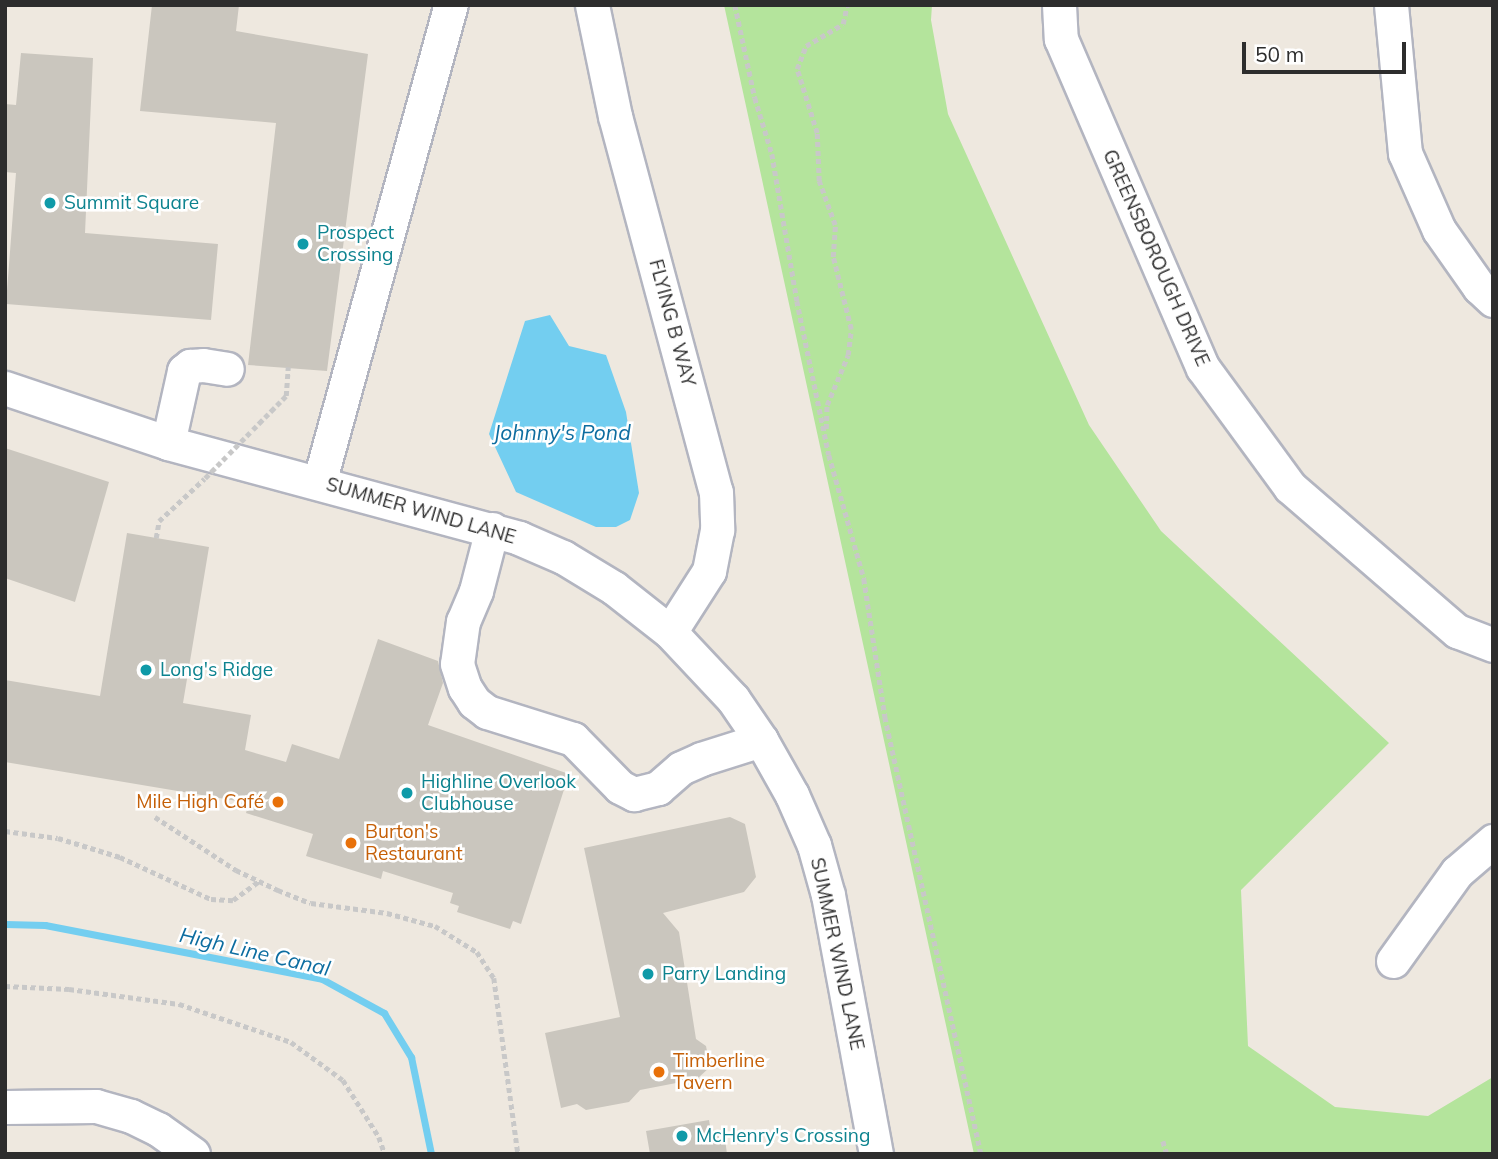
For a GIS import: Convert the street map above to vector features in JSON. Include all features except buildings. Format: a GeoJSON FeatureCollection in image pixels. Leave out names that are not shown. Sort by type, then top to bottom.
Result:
{"type":"FeatureCollection","features":[{"type":"Feature","properties":{"kind":"street"},"geometry":{"type":"LineString","coordinates":[[319,483],[451,5]]}},
{"type":"Feature","properties":{"kind":"street","name":"FLYING B WAY"},"geometry":{"type":"LineString","coordinates":[[592,5],[615,116],[716,492],[717,530],[709,571],[670,632]]}},
{"type":"Feature","properties":{"kind":"street","name":"GREENSBOROUGH DRIVE"},"geometry":{"type":"LineString","coordinates":[[1059,5],[1061,39],[1203,368],[1290,487],[1458,631],[1493,646]]}},
{"type":"Feature","properties":{"kind":"street"},"geometry":{"type":"LineString","coordinates":[[1391,5],[1405,153],[1439,230],[1479,287],[1493,300]]}},
{"type":"Feature","properties":{"kind":"street"},"geometry":{"type":"LineString","coordinates":[[168,443],[184,371],[190,366],[203,365],[227,369]]}},
{"type":"Feature","properties":{"kind":"street","name":"SUMMER WIND LANE"},"geometry":{"type":"LineString","coordinates":[[5,388],[168,443],[492,529],[563,557],[614,588],[670,632],[733,699],[761,740],[792,795],[814,845],[828,895],[876,1154]]}},
{"type":"Feature","properties":{"kind":"street"},"geometry":{"type":"LineString","coordinates":[[492,529],[475,592],[463,621],[457,654],[459,676],[480,707],[487,712],[573,739],[620,787],[634,794],[659,788],[681,768],[761,740]]}},
{"type":"Feature","properties":{"kind":"street"},"geometry":{"type":"LineString","coordinates":[[1393,961],[1457,872],[1493,841]]}},
{"type":"Feature","properties":{"kind":"street"},"geometry":{"type":"LineString","coordinates":[[5,1107],[96,1106],[131,1116],[158,1129],[193,1154]]}},
{"type":"Feature","properties":{"kind":"path"},"geometry":{"type":"LineString","coordinates":[[735,5],[755,98],[772,154],[797,301],[826,439],[864,579],[885,717],[981,1154]]}},
{"type":"Feature","properties":{"kind":"path"},"geometry":{"type":"LineString","coordinates":[[826,439],[827,405],[848,355],[851,329],[833,257],[835,225],[819,181],[817,133],[797,69],[806,46],[843,24],[847,5]]}},
{"type":"Feature","properties":{"kind":"path"},"geometry":{"type":"LineString","coordinates":[[156,538],[159,521],[286,396],[288,367]]}},
{"type":"Feature","properties":{"kind":"path"},"geometry":{"type":"LineString","coordinates":[[155,817],[236,870],[311,903],[387,913],[435,926],[477,952],[494,978],[519,1154]]}},
{"type":"Feature","properties":{"kind":"path"},"geometry":{"type":"LineString","coordinates":[[5,831],[58,838],[120,857],[211,899],[233,900],[259,881]]}},
{"type":"Feature","properties":{"kind":"path"},"geometry":{"type":"LineString","coordinates":[[5,986],[69,989],[179,1004],[291,1042],[343,1080],[379,1137],[385,1154]]}},
{"type":"Feature","properties":{"kind":"path"},"geometry":{"type":"LineString","coordinates":[[1163,1141],[1167,1154]]}},
{"type":"Feature","properties":{"kind":"green space"},"geometry":{"type":"Polygon","coordinates":[[[724,5],[932,5],[931,20],[948,114],[1089,425],[1161,531],[1389,743],[1241,890],[1248,1046],[1335,1107],[1428,1116],[1493,1077],[1493,1154],[974,1154],[724,5]]]}},
{"type":"Feature","properties":{"kind":"water","name":"Johnny's Pond"},"geometry":{"type":"Polygon","coordinates":[[[550,315],[569,346],[606,355],[626,412],[639,493],[630,520],[616,527],[596,527],[516,492],[489,434],[525,321],[550,315]]]}},
{"type":"Feature","properties":{"kind":"waterway","name":"High Line Canal"},"geometry":{"type":"LineString","coordinates":[[5,924],[45,925],[322,979],[384,1013],[411,1057],[431,1154]]}},
{"type":"Feature","properties":{"kind":"place","name":"Summit Square"},"geometry":{"type":"Point","coordinates":[50,203]}},
{"type":"Feature","properties":{"kind":"place","name":"Prospect Crossing"},"geometry":{"type":"Point","coordinates":[303,244]}},
{"type":"Feature","properties":{"kind":"place","name":"Long's Ridge"},"geometry":{"type":"Point","coordinates":[146,670]}},
{"type":"Feature","properties":{"kind":"place","name":"Highline Overlook Clubhouse"},"geometry":{"type":"Point","coordinates":[407,793]}},
{"type":"Feature","properties":{"kind":"place","name":"Mile High Café"},"geometry":{"type":"Point","coordinates":[278,802]}},
{"type":"Feature","properties":{"kind":"place","name":"Burton's Restaurant"},"geometry":{"type":"Point","coordinates":[351,843]}},
{"type":"Feature","properties":{"kind":"place","name":"Parry Landing"},"geometry":{"type":"Point","coordinates":[648,974]}},
{"type":"Feature","properties":{"kind":"place","name":"Timberline Tavern"},"geometry":{"type":"Point","coordinates":[659,1072]}},
{"type":"Feature","properties":{"kind":"place","name":"McHenry's Crossing"},"geometry":{"type":"Point","coordinates":[682,1136]}}]}
